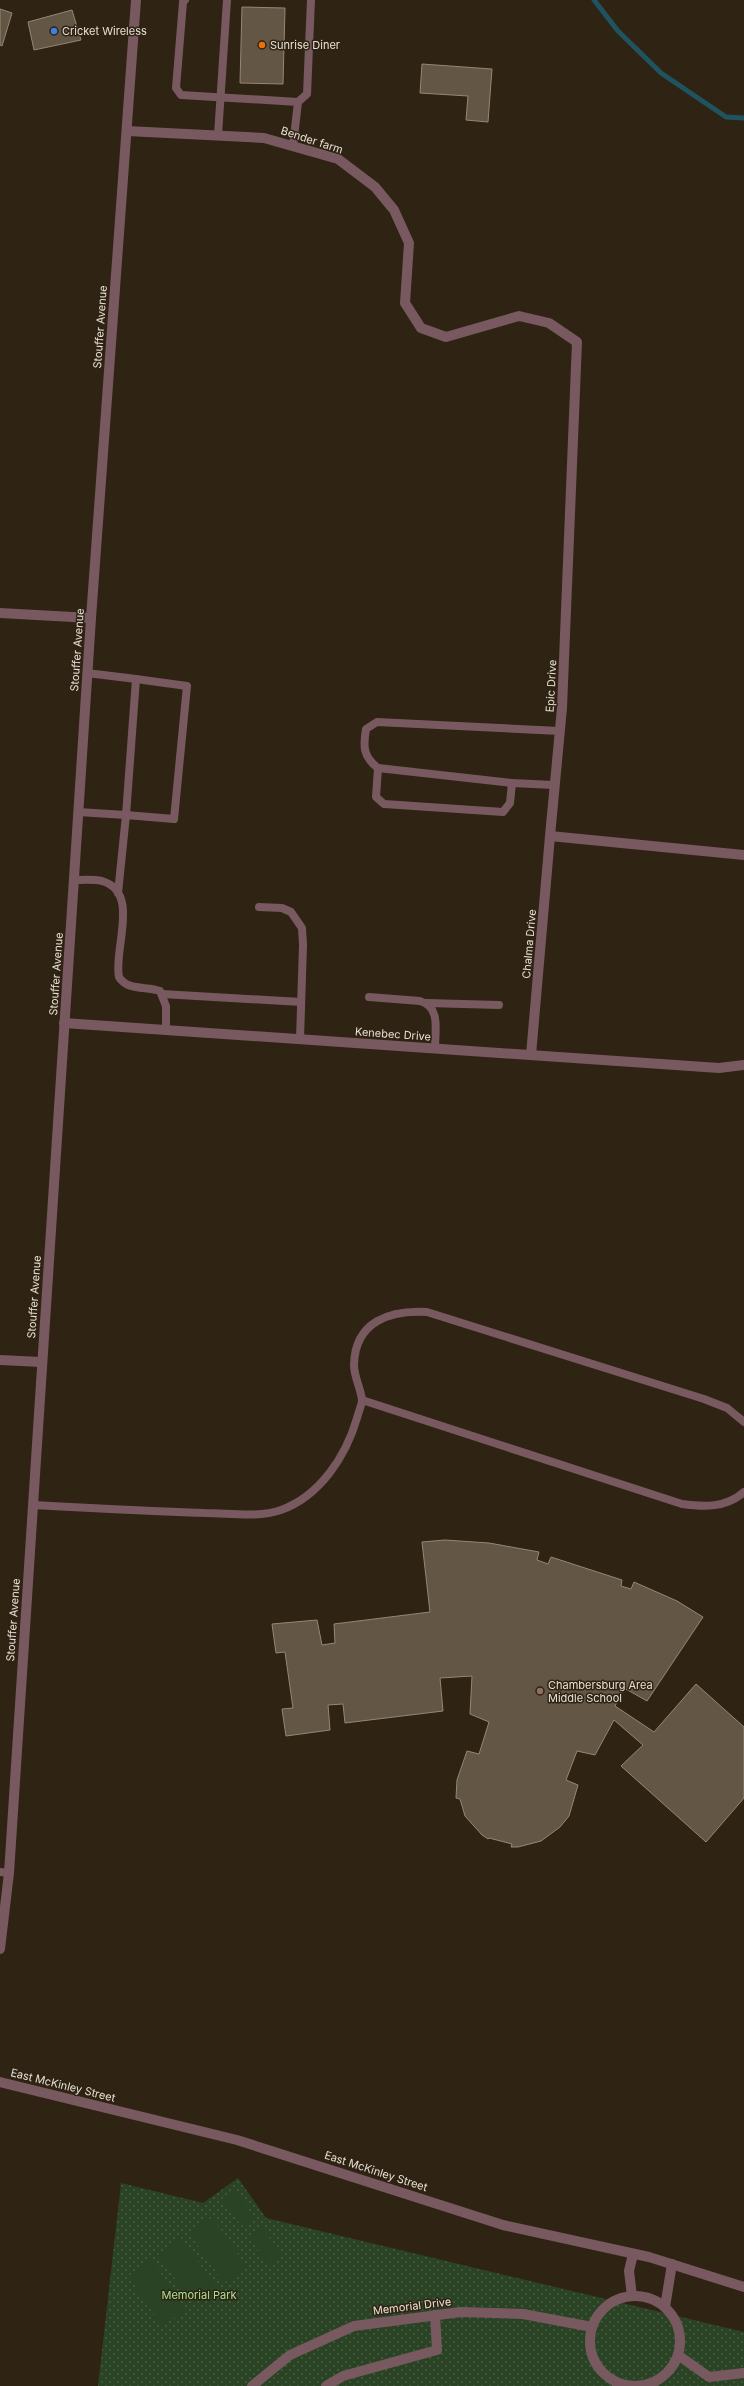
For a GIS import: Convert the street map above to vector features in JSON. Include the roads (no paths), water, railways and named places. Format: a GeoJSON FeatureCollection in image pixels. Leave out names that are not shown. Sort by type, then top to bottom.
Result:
{"type":"FeatureCollection","features":[{"type":"Feature","properties":{"kind":"street","name":"Stouffer Avenue"},"geometry":{"type":"LineString","coordinates":[[0,1949],[33,1505],[41,1362],[91,618],[136,0]]}},
{"type":"Feature","properties":{"kind":"street","name":"Bender farm"},"geometry":{"type":"LineString","coordinates":[[127,131],[264,138],[338,159],[375,187],[394,210],[409,243],[405,303],[421,328],[446,337],[519,316],[549,323],[577,342]]}},
{"type":"Feature","properties":{"kind":"street","name":"Epic Drive"},"geometry":{"type":"LineString","coordinates":[[550,836],[560,731],[576,414],[577,342]]}},
{"type":"Feature","properties":{"kind":"street"},"geometry":{"type":"LineString","coordinates":[[0,613],[91,618]]}},
{"type":"Feature","properties":{"kind":"street"},"geometry":{"type":"LineString","coordinates":[[550,836],[744,855]]}},
{"type":"Feature","properties":{"kind":"street","name":"Chalma Drive"},"geometry":{"type":"LineString","coordinates":[[531,1055],[550,836]]}},
{"type":"Feature","properties":{"kind":"street","name":"Kenebec Drive"},"geometry":{"type":"LineString","coordinates":[[64,1023],[719,1068],[744,1065]]}},
{"type":"Feature","properties":{"kind":"street"},"geometry":{"type":"LineString","coordinates":[[0,1360],[41,1362]]}},
{"type":"Feature","properties":{"kind":"street","name":"East McKinley Street"},"geometry":{"type":"LineString","coordinates":[[0,2082],[237,2140],[503,2225],[672,2264],[744,2287]]}},
{"type":"Feature","properties":{"kind":"street"},"geometry":{"type":"LineString","coordinates":[[632,2296],[629,2271],[633,2254]]}},
{"type":"Feature","properties":{"kind":"street"},"geometry":{"type":"LineString","coordinates":[[665,2307],[672,2264]]}},
{"type":"Feature","properties":{"kind":"street"},"geometry":{"type":"LineString","coordinates":[[632,2296],[650,2298],[665,2307],[676,2320],[680,2338],[678,2355],[669,2370],[655,2381],[638,2386],[621,2384],[605,2375],[594,2361],[590,2344],[592,2327],[601,2311],[615,2300],[632,2296]]}},
{"type":"Feature","properties":{"kind":"street","name":"Memorial Drive"},"geometry":{"type":"LineString","coordinates":[[252,2386],[290,2355],[354,2326],[460,2312],[523,2314],[592,2327]]}},
{"type":"Feature","properties":{"kind":"street"},"geometry":{"type":"LineString","coordinates":[[326,2386],[343,2376],[436,2350],[435,2315]]}},
{"type":"Feature","properties":{"kind":"street"},"geometry":{"type":"LineString","coordinates":[[678,2355],[709,2377],[744,2373]]}},
{"type":"Feature","properties":{"kind":"lane"},"geometry":{"type":"LineString","coordinates":[[185,0],[183,2],[176,88],[181,94],[220,98],[298,102]]}},
{"type":"Feature","properties":{"kind":"lane"},"geometry":{"type":"LineString","coordinates":[[218,135],[227,0]]}},
{"type":"Feature","properties":{"kind":"lane"},"geometry":{"type":"LineString","coordinates":[[293,146],[298,102],[306,94],[311,0]]}},
{"type":"Feature","properties":{"kind":"lane"},"geometry":{"type":"LineString","coordinates":[[78,812],[174,819],[187,686],[88,673]]}},
{"type":"Feature","properties":{"kind":"lane"},"geometry":{"type":"LineString","coordinates":[[118,893],[126,815],[136,679]]}},
{"type":"Feature","properties":{"kind":"lane"},"geometry":{"type":"LineString","coordinates":[[554,785],[512,783],[378,768],[370,761],[364,751],[366,729],[377,722],[560,731]]}},
{"type":"Feature","properties":{"kind":"lane"},"geometry":{"type":"LineString","coordinates":[[378,768],[376,797],[384,804],[391,805],[504,812],[510,803],[512,783]]}},
{"type":"Feature","properties":{"kind":"lane"},"geometry":{"type":"LineString","coordinates":[[74,880],[102,882],[114,888],[122,899],[123,918],[119,978],[128,986],[153,989],[162,994],[301,1002]]}},
{"type":"Feature","properties":{"kind":"lane"},"geometry":{"type":"LineString","coordinates":[[259,907],[282,908],[291,912],[302,928],[304,945],[300,1039]]}},
{"type":"Feature","properties":{"kind":"lane"},"geometry":{"type":"LineString","coordinates":[[162,994],[166,1006],[166,1030]]}},
{"type":"Feature","properties":{"kind":"lane"},"geometry":{"type":"LineString","coordinates":[[369,997],[420,1001],[427,1003],[498,1005]]}},
{"type":"Feature","properties":{"kind":"lane"},"geometry":{"type":"LineString","coordinates":[[427,1003],[433,1009],[435,1020],[435,1049]]}},
{"type":"Feature","properties":{"kind":"lane"},"geometry":{"type":"LineString","coordinates":[[33,1505],[128,1511],[258,1514],[280,1510],[301,1500],[322,1482],[339,1460],[352,1434],[362,1400],[357,1385],[354,1364],[359,1344],[367,1329],[386,1315],[405,1311],[434,1314],[704,1399],[727,1408],[744,1422]]}},
{"type":"Feature","properties":{"kind":"lane"},"geometry":{"type":"LineString","coordinates":[[362,1400],[682,1504],[709,1507],[736,1500],[744,1492]]}},
{"type":"Feature","properties":{"kind":"waterway"},"geometry":{"type":"LineString","coordinates":[[594,0],[618,31],[661,73],[726,117],[744,118]]}},
{"type":"Feature","properties":{"kind":"place","name":"Cricket Wireless"},"geometry":{"type":"Point","coordinates":[54,31]}},
{"type":"Feature","properties":{"kind":"place","name":"Sunrise Diner"},"geometry":{"type":"Point","coordinates":[262,45]}},
{"type":"Feature","properties":{"kind":"place","name":"Chambersburg Area Middle School"},"geometry":{"type":"Point","coordinates":[540,1691]}},
{"type":"Feature","properties":{"kind":"park label","name":"Memorial Park"},"geometry":{"type":"Point","coordinates":[199,2295]}}]}
